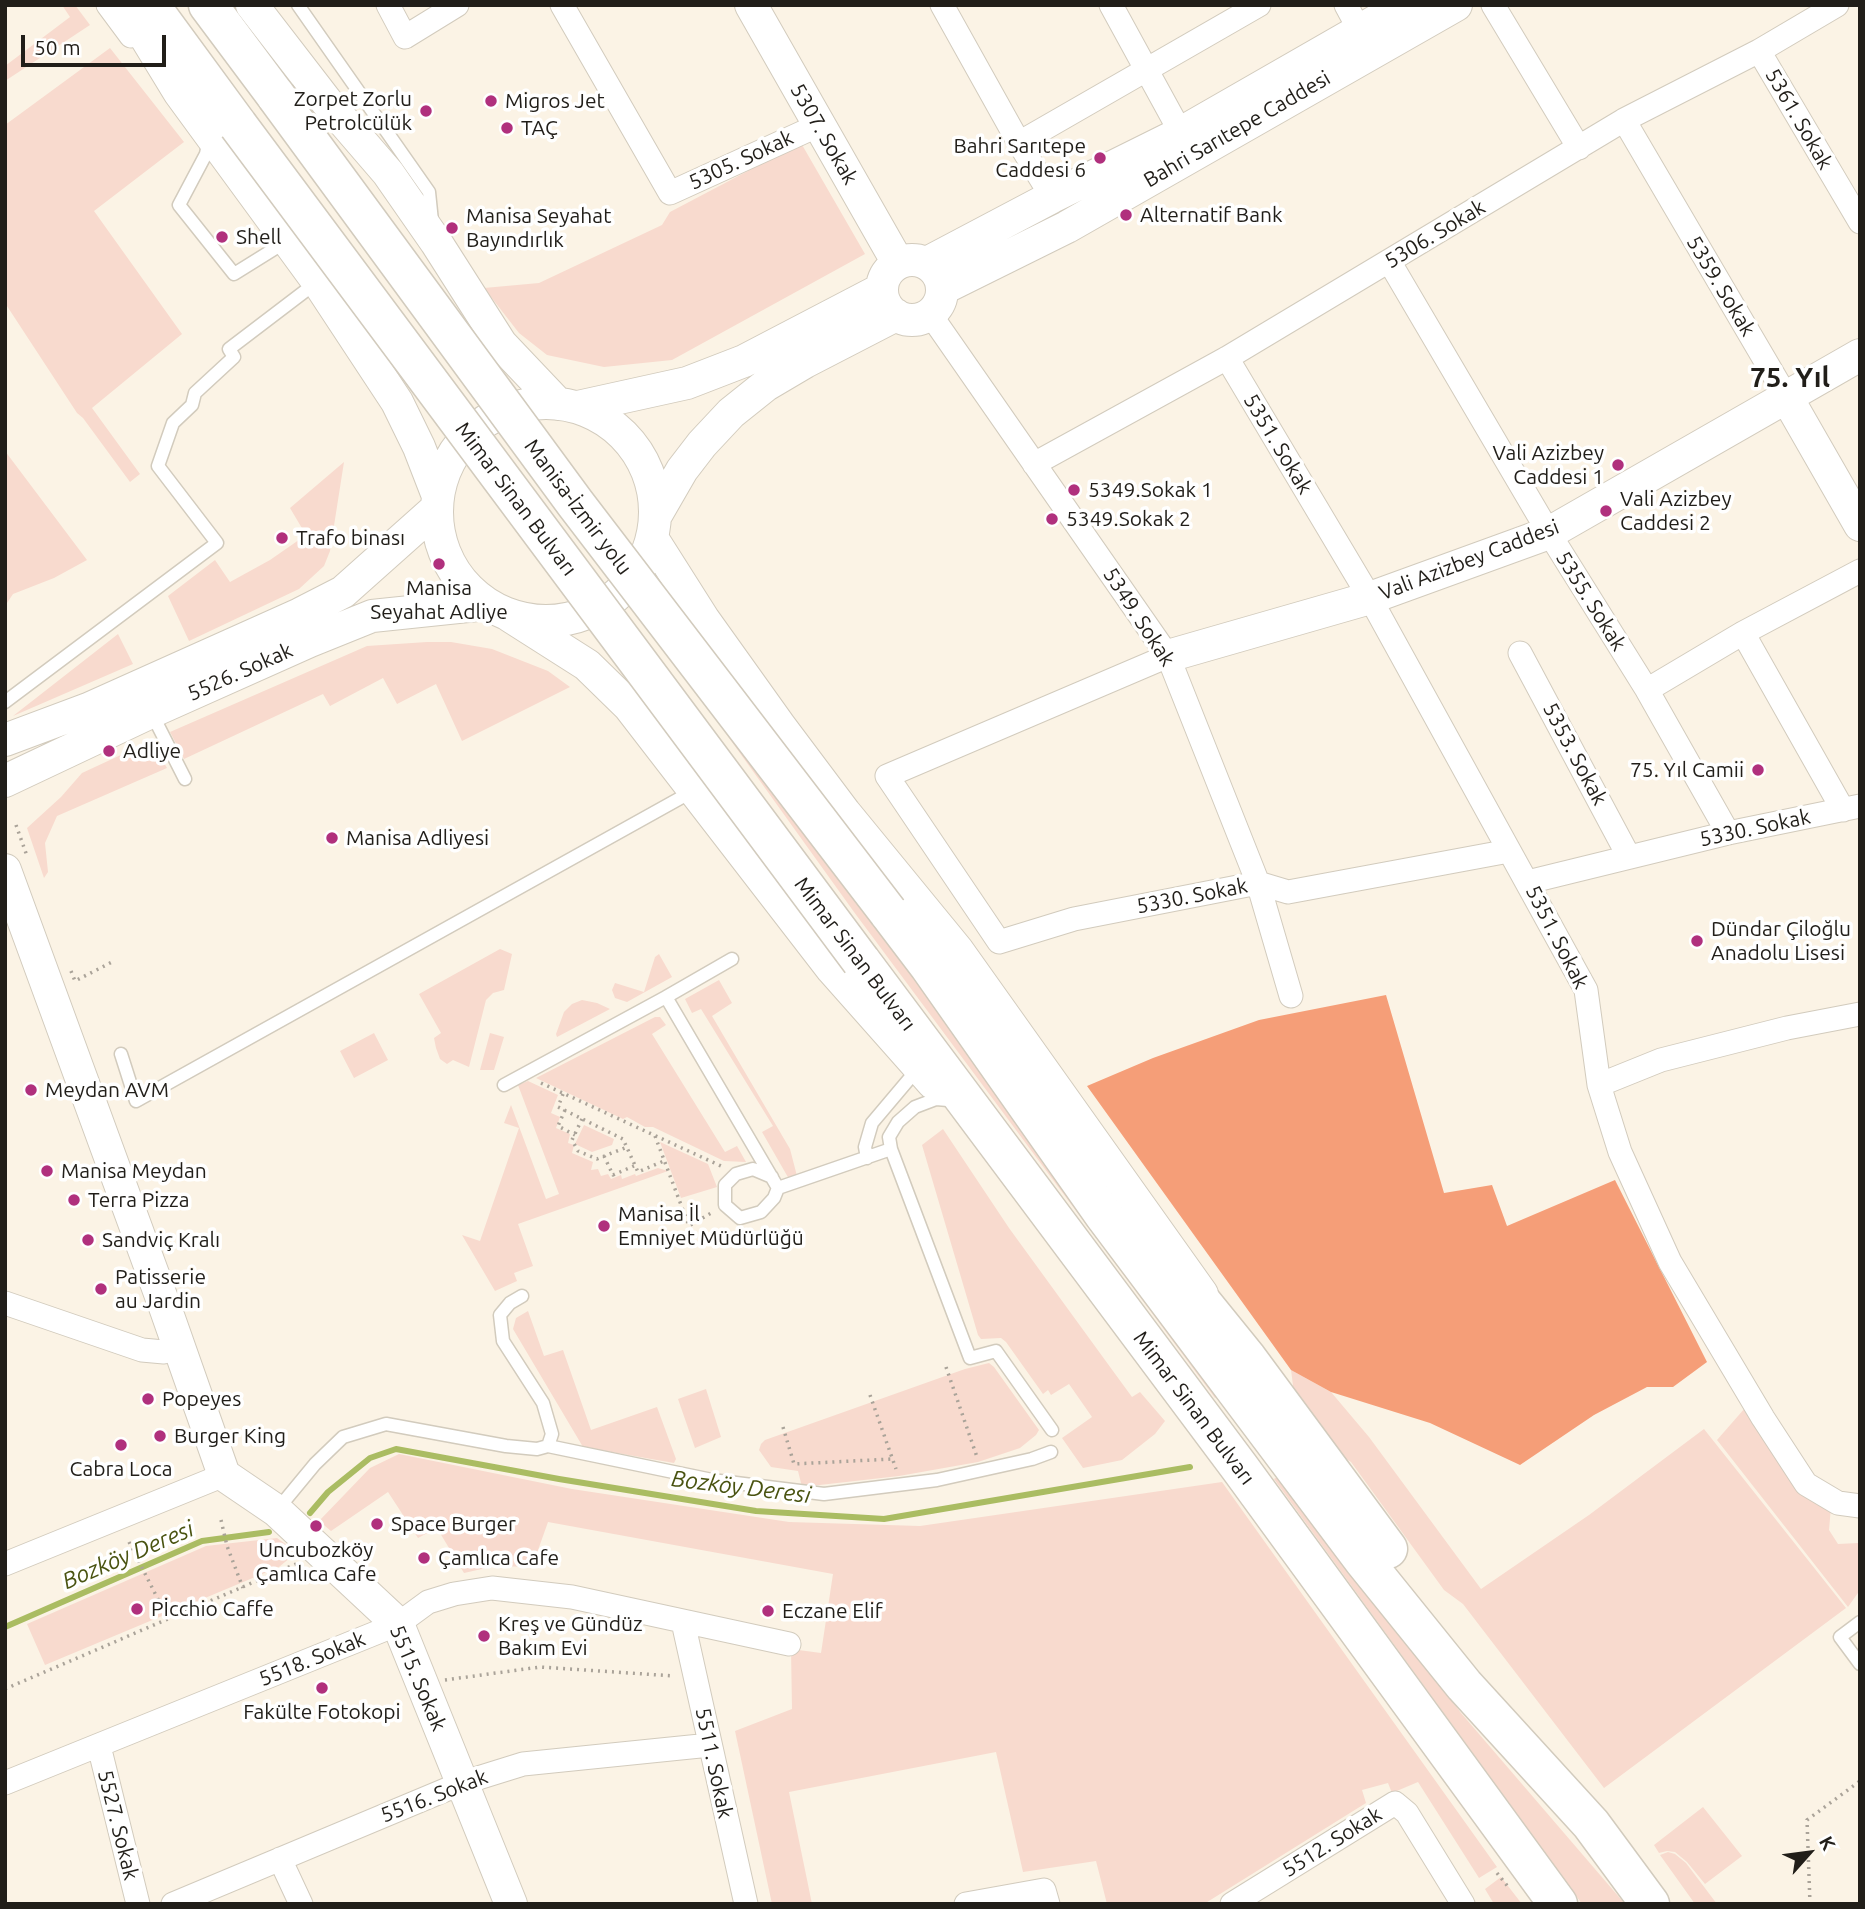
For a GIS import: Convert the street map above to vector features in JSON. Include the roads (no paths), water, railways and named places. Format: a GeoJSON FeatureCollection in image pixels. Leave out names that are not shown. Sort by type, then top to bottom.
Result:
{"type":"FeatureCollection","features":[{"type":"Feature","properties":{"kind":"highway","name":"Mimar Sinan Bulvarı"},"geometry":{"type":"LineString","coordinates":[[150,5],[224,130],[860,961],[1240,1468],[1558,1904]]}},
{"type":"Feature","properties":{"kind":"highway","name":"Manisa-İzmir yolu"},"geometry":{"type":"LineString","coordinates":[[208,5],[575,503],[888,912]]}},
{"type":"Feature","properties":{"kind":"highway","name":"Mimar Sinan Bulvarı"},"geometry":{"type":"LineString","coordinates":[[888,912],[1104,1215],[1364,1561],[1464,1685],[1591,1824],[1650,1904]]}},
{"type":"Feature","properties":{"kind":"highway"},"geometry":{"type":"LineString","coordinates":[[929,966],[1247,1359],[1591,1824]]}},
{"type":"Feature","properties":{"kind":"main road"},"geometry":{"type":"LineString","coordinates":[[126,5],[179,92],[224,130],[287,241],[318,282],[397,402],[414,437],[437,503],[443,549],[457,576],[498,610],[587,664],[629,706],[832,969],[1073,1247]]}},
{"type":"Feature","properties":{"kind":"main road"},"geometry":{"type":"LineString","coordinates":[[252,5],[326,101],[388,173],[501,344],[568,406]]}},
{"type":"Feature","properties":{"kind":"main road","name":"5307. Sokak"},"geometry":{"type":"LineString","coordinates":[[751,5],[913,289]]}},
{"type":"Feature","properties":{"kind":"main road","name":"Bahri Sarıtepe Caddesi"},"geometry":{"type":"LineString","coordinates":[[654,526],[682,470],[702,444],[731,413],[766,386],[1052,197],[1181,133],[1353,18],[1404,5]]}},
{"type":"Feature","properties":{"kind":"main road","name":"Bahri Sarıtepe Caddesi"},"geometry":{"type":"LineString","coordinates":[[568,406],[687,383],[1067,227],[1456,5]]}},
{"type":"Feature","properties":{"kind":"main road","name":"Vali Azizbey Caddesi"},"geometry":{"type":"LineString","coordinates":[[1168,656],[1370,598],[1549,533],[1860,355]]}},
{"type":"Feature","properties":{"kind":"main road","name":"5359. Sokak"},"geometry":{"type":"LineString","coordinates":[[1786,396],[1860,525]]}},
{"type":"Feature","properties":{"kind":"main road"},"geometry":{"type":"LineString","coordinates":[[437,503],[449,461],[466,437],[490,418],[518,406],[548,403],[568,406],[609,424],[635,448],[647,469],[654,491],[654,526],[650,549],[633,579],[608,603],[578,618],[543,622],[498,610]]}},
{"type":"Feature","properties":{"kind":"main road","name":"5526. Sokak"},"geometry":{"type":"LineString","coordinates":[[5,740],[88,709],[343,592],[437,503]]}},
{"type":"Feature","properties":{"kind":"main road"},"geometry":{"type":"LineString","coordinates":[[654,526],[704,620],[845,813],[958,951],[1247,1359]]}},
{"type":"Feature","properties":{"kind":"main road","name":"5526. Sokak"},"geometry":{"type":"LineString","coordinates":[[5,781],[150,712],[372,616],[498,610]]}},
{"type":"Feature","properties":{"kind":"main road"},"geometry":{"type":"LineString","coordinates":[[17,866],[224,1475]]}},
{"type":"Feature","properties":{"kind":"main road","name":"5515. Sokak"},"geometry":{"type":"LineString","coordinates":[[224,1475],[277,1511],[398,1623],[511,1904]]}},
{"type":"Feature","properties":{"kind":"street"},"geometry":{"type":"LineString","coordinates":[[108,5],[179,92]]}},
{"type":"Feature","properties":{"kind":"street"},"geometry":{"type":"LineString","coordinates":[[388,5],[405,37],[457,5]]}},
{"type":"Feature","properties":{"kind":"street","name":"5305. Sokak"},"geometry":{"type":"LineString","coordinates":[[562,5],[670,193],[819,125]]}},
{"type":"Feature","properties":{"kind":"street"},"geometry":{"type":"LineString","coordinates":[[942,5],[1019,144],[1052,197]]}},
{"type":"Feature","properties":{"kind":"street"},"geometry":{"type":"LineString","coordinates":[[1111,5],[1181,133]]}},
{"type":"Feature","properties":{"kind":"street"},"geometry":{"type":"LineString","coordinates":[[1019,144],[1259,5]]}},
{"type":"Feature","properties":{"kind":"street"},"geometry":{"type":"LineString","coordinates":[[1493,5],[1579,148]]}},
{"type":"Feature","properties":{"kind":"street","name":"5306. Sokak"},"geometry":{"type":"LineString","coordinates":[[1034,464],[1227,358],[1624,120],[1759,51],[1837,5]]}},
{"type":"Feature","properties":{"kind":"street","name":"5361. Sokak"},"geometry":{"type":"LineString","coordinates":[[1759,51],[1860,222]]}},
{"type":"Feature","properties":{"kind":"street","name":"5359. Sokak"},"geometry":{"type":"LineString","coordinates":[[1624,120],[1786,396]]}},
{"type":"Feature","properties":{"kind":"street","name":"5355. Sokak"},"geometry":{"type":"LineString","coordinates":[[1389,261],[1549,533],[1647,690],[1728,833]]}},
{"type":"Feature","properties":{"kind":"street","name":"5349. Sokak"},"geometry":{"type":"LineString","coordinates":[[913,289],[1168,656],[1258,883],[1291,996]]}},
{"type":"Feature","properties":{"kind":"street","name":"5351. Sokak"},"geometry":{"type":"LineString","coordinates":[[1227,358],[1370,598],[1586,990],[1599,1085],[1620,1152],[1670,1262],[1763,1418],[1806,1484],[1838,1503],[1860,1506]]}},
{"type":"Feature","properties":{"kind":"street"},"geometry":{"type":"LineString","coordinates":[[1647,690],[1743,633],[1860,571]]}},
{"type":"Feature","properties":{"kind":"street"},"geometry":{"type":"LineString","coordinates":[[1743,633],[1852,808]]}},
{"type":"Feature","properties":{"kind":"street","name":"5353. Sokak"},"geometry":{"type":"LineString","coordinates":[[1520,653],[1629,857]]}},
{"type":"Feature","properties":{"kind":"street","name":"5330. Sokak"},"geometry":{"type":"LineString","coordinates":[[1168,656],[887,776],[999,942],[1073,919],[1258,883],[1288,892],[1509,850]]}},
{"type":"Feature","properties":{"kind":"street","name":"5330. Sokak"},"geometry":{"type":"LineString","coordinates":[[1528,882],[1728,833],[1852,808]]}},
{"type":"Feature","properties":{"kind":"street"},"geometry":{"type":"LineString","coordinates":[[1599,1085],[1661,1060],[1787,1028],[1860,1014]]}},
{"type":"Feature","properties":{"kind":"street"},"geometry":{"type":"LineString","coordinates":[[6,1301],[142,1350],[164,1352]]}},
{"type":"Feature","properties":{"kind":"street"},"geometry":{"type":"LineString","coordinates":[[5,1564],[36,1542],[224,1475]]}},
{"type":"Feature","properties":{"kind":"street","name":"5518. Sokak"},"geometry":{"type":"LineString","coordinates":[[5,1783],[398,1623],[428,1602],[454,1594],[492,1588],[572,1597],[789,1644]]}},
{"type":"Feature","properties":{"kind":"street","name":"5511. Sokak"},"geometry":{"type":"LineString","coordinates":[[682,1622],[710,1745],[738,1901]]}},
{"type":"Feature","properties":{"kind":"street","name":"5516. Sokak"},"geometry":{"type":"LineString","coordinates":[[173,1904],[462,1783],[523,1764],[710,1745]]}},
{"type":"Feature","properties":{"kind":"street","name":"5527. Sokak"},"geometry":{"type":"LineString","coordinates":[[99,1746],[138,1904]]}},
{"type":"Feature","properties":{"kind":"street","name":"5512. Sokak"},"geometry":{"type":"LineString","coordinates":[[1235,1903],[1395,1803],[1407,1813],[1463,1904]]}},
{"type":"Feature","properties":{"kind":"street"},"geometry":{"type":"LineString","coordinates":[[280,1859],[301,1904]]}},
{"type":"Feature","properties":{"kind":"street"},"geometry":{"type":"LineString","coordinates":[[966,1904],[1044,1890],[1048,1904]]}},
{"type":"Feature","properties":{"kind":"lane"},"geometry":{"type":"LineString","coordinates":[[298,5],[429,192],[436,242]]}},
{"type":"Feature","properties":{"kind":"lane"},"geometry":{"type":"LineString","coordinates":[[224,130],[206,154],[179,205],[234,274],[287,241]]}},
{"type":"Feature","properties":{"kind":"lane"},"geometry":{"type":"LineString","coordinates":[[5,702],[217,543],[158,466],[173,423],[192,405],[195,393],[234,357],[229,349],[318,282]]}},
{"type":"Feature","properties":{"kind":"lane"},"geometry":{"type":"LineString","coordinates":[[150,712],[185,779]]}},
{"type":"Feature","properties":{"kind":"lane"},"geometry":{"type":"LineString","coordinates":[[121,1054],[136,1101],[695,790]]}},
{"type":"Feature","properties":{"kind":"lane"},"geometry":{"type":"LineString","coordinates":[[504,1085],[732,959]]}},
{"type":"Feature","properties":{"kind":"lane"},"geometry":{"type":"LineString","coordinates":[[666,997],[775,1183],[774,1198],[761,1212],[740,1218],[725,1205],[725,1185],[736,1174],[753,1170],[775,1183],[891,1149]]}},
{"type":"Feature","properties":{"kind":"lane"},"geometry":{"type":"LineString","coordinates":[[867,1158],[865,1147],[872,1122],[910,1078],[914,1072],[914,1061]]}},
{"type":"Feature","properties":{"kind":"lane"},"geometry":{"type":"LineString","coordinates":[[948,1100],[936,1099],[915,1107],[898,1122],[889,1137],[891,1149],[970,1358],[996,1351],[1052,1430]]}},
{"type":"Feature","properties":{"kind":"lane"},"geometry":{"type":"LineString","coordinates":[[522,1296],[510,1303],[500,1315],[503,1341],[543,1403],[552,1434],[548,1446]]}},
{"type":"Feature","properties":{"kind":"lane"},"geometry":{"type":"LineString","coordinates":[[277,1511],[315,1464],[343,1437],[386,1424],[506,1446],[548,1446],[712,1480],[824,1494],[981,1470],[1051,1452]]}},
{"type":"Feature","properties":{"kind":"lane"},"geometry":{"type":"LineString","coordinates":[[1860,1622],[1840,1637],[1860,1664]]}},
{"type":"Feature","properties":{"kind":"waterway","name":"Bozköy Deresi"},"geometry":{"type":"LineString","coordinates":[[310,1513],[328,1492],[370,1458],[396,1449],[756,1511],[884,1519],[1190,1467]]}},
{"type":"Feature","properties":{"kind":"waterway","name":"Bozköy Deresi"},"geometry":{"type":"LineString","coordinates":[[5,1627],[202,1541],[269,1532]]}},
{"type":"Feature","properties":{"kind":"place","name":"Migros Jet"},"geometry":{"type":"Point","coordinates":[491,101]}},
{"type":"Feature","properties":{"kind":"place","name":"Zorpet Zorlu Petrolcülük"},"geometry":{"type":"Point","coordinates":[426,111]}},
{"type":"Feature","properties":{"kind":"place","name":"TAÇ"},"geometry":{"type":"Point","coordinates":[507,128]}},
{"type":"Feature","properties":{"kind":"place","name":"Bahri Sarıtepe Caddesi 6"},"geometry":{"type":"Point","coordinates":[1100,158]}},
{"type":"Feature","properties":{"kind":"place","name":"Alternatif Bank"},"geometry":{"type":"Point","coordinates":[1126,215]}},
{"type":"Feature","properties":{"kind":"place","name":"Manisa Seyahat Bayındırlık"},"geometry":{"type":"Point","coordinates":[452,228]}},
{"type":"Feature","properties":{"kind":"place","name":"Shell"},"geometry":{"type":"Point","coordinates":[222,237]}},
{"type":"Feature","properties":{"kind":"place","name":"Vali Azizbey Caddesi 1"},"geometry":{"type":"Point","coordinates":[1618,465]}},
{"type":"Feature","properties":{"kind":"place","name":"5349.Sokak 1"},"geometry":{"type":"Point","coordinates":[1074,490]}},
{"type":"Feature","properties":{"kind":"place","name":"Vali Azizbey Caddesi 2"},"geometry":{"type":"Point","coordinates":[1606,511]}},
{"type":"Feature","properties":{"kind":"place","name":"5349.Sokak 2"},"geometry":{"type":"Point","coordinates":[1052,519]}},
{"type":"Feature","properties":{"kind":"place","name":"Trafo binası"},"geometry":{"type":"Point","coordinates":[282,538]}},
{"type":"Feature","properties":{"kind":"place","name":"Manisa Seyahat Adliye"},"geometry":{"type":"Point","coordinates":[439,564]}},
{"type":"Feature","properties":{"kind":"place","name":"Adliye"},"geometry":{"type":"Point","coordinates":[109,751]}},
{"type":"Feature","properties":{"kind":"place","name":"75. Yıl Camii"},"geometry":{"type":"Point","coordinates":[1758,770]}},
{"type":"Feature","properties":{"kind":"place","name":"Manisa Adliyesi"},"geometry":{"type":"Point","coordinates":[332,838]}},
{"type":"Feature","properties":{"kind":"place","name":"Dündar Çiloğlu Anadolu Lisesi"},"geometry":{"type":"Point","coordinates":[1697,941]}},
{"type":"Feature","properties":{"kind":"place","name":"Meydan AVM"},"geometry":{"type":"Point","coordinates":[31,1090]}},
{"type":"Feature","properties":{"kind":"place","name":"Manisa Meydan"},"geometry":{"type":"Point","coordinates":[47,1171]}},
{"type":"Feature","properties":{"kind":"place","name":"Terra Pizza"},"geometry":{"type":"Point","coordinates":[74,1200]}},
{"type":"Feature","properties":{"kind":"place","name":"Manisa İl Emniyet Müdürlüğü"},"geometry":{"type":"Point","coordinates":[604,1226]}},
{"type":"Feature","properties":{"kind":"place","name":"Sandviç Kralı"},"geometry":{"type":"Point","coordinates":[88,1240]}},
{"type":"Feature","properties":{"kind":"place","name":"Patisserie au Jardin"},"geometry":{"type":"Point","coordinates":[101,1289]}},
{"type":"Feature","properties":{"kind":"place","name":"Popeyes"},"geometry":{"type":"Point","coordinates":[148,1399]}},
{"type":"Feature","properties":{"kind":"place","name":"Burger King"},"geometry":{"type":"Point","coordinates":[160,1436]}},
{"type":"Feature","properties":{"kind":"place","name":"Cabra Loca"},"geometry":{"type":"Point","coordinates":[121,1445]}},
{"type":"Feature","properties":{"kind":"place","name":"Space Burger"},"geometry":{"type":"Point","coordinates":[377,1524]}},
{"type":"Feature","properties":{"kind":"place","name":"Uncubozköy Çamlıca Cafe"},"geometry":{"type":"Point","coordinates":[316,1526]}},
{"type":"Feature","properties":{"kind":"place","name":"Çamlıca Cafe"},"geometry":{"type":"Point","coordinates":[424,1558]}},
{"type":"Feature","properties":{"kind":"place","name":"Pİcchio Caffe"},"geometry":{"type":"Point","coordinates":[137,1609]}},
{"type":"Feature","properties":{"kind":"place","name":"Eczane Elif"},"geometry":{"type":"Point","coordinates":[768,1611]}},
{"type":"Feature","properties":{"kind":"place","name":"Kreş ve Gündüz Bakım Evi"},"geometry":{"type":"Point","coordinates":[484,1636]}},
{"type":"Feature","properties":{"kind":"place","name":"Fakülte Fotokopi"},"geometry":{"type":"Point","coordinates":[322,1688]}},
{"type":"Feature","properties":{"kind":"district","name":"75. Yıl"},"geometry":{"type":"Point","coordinates":[1790,378]}}]}
